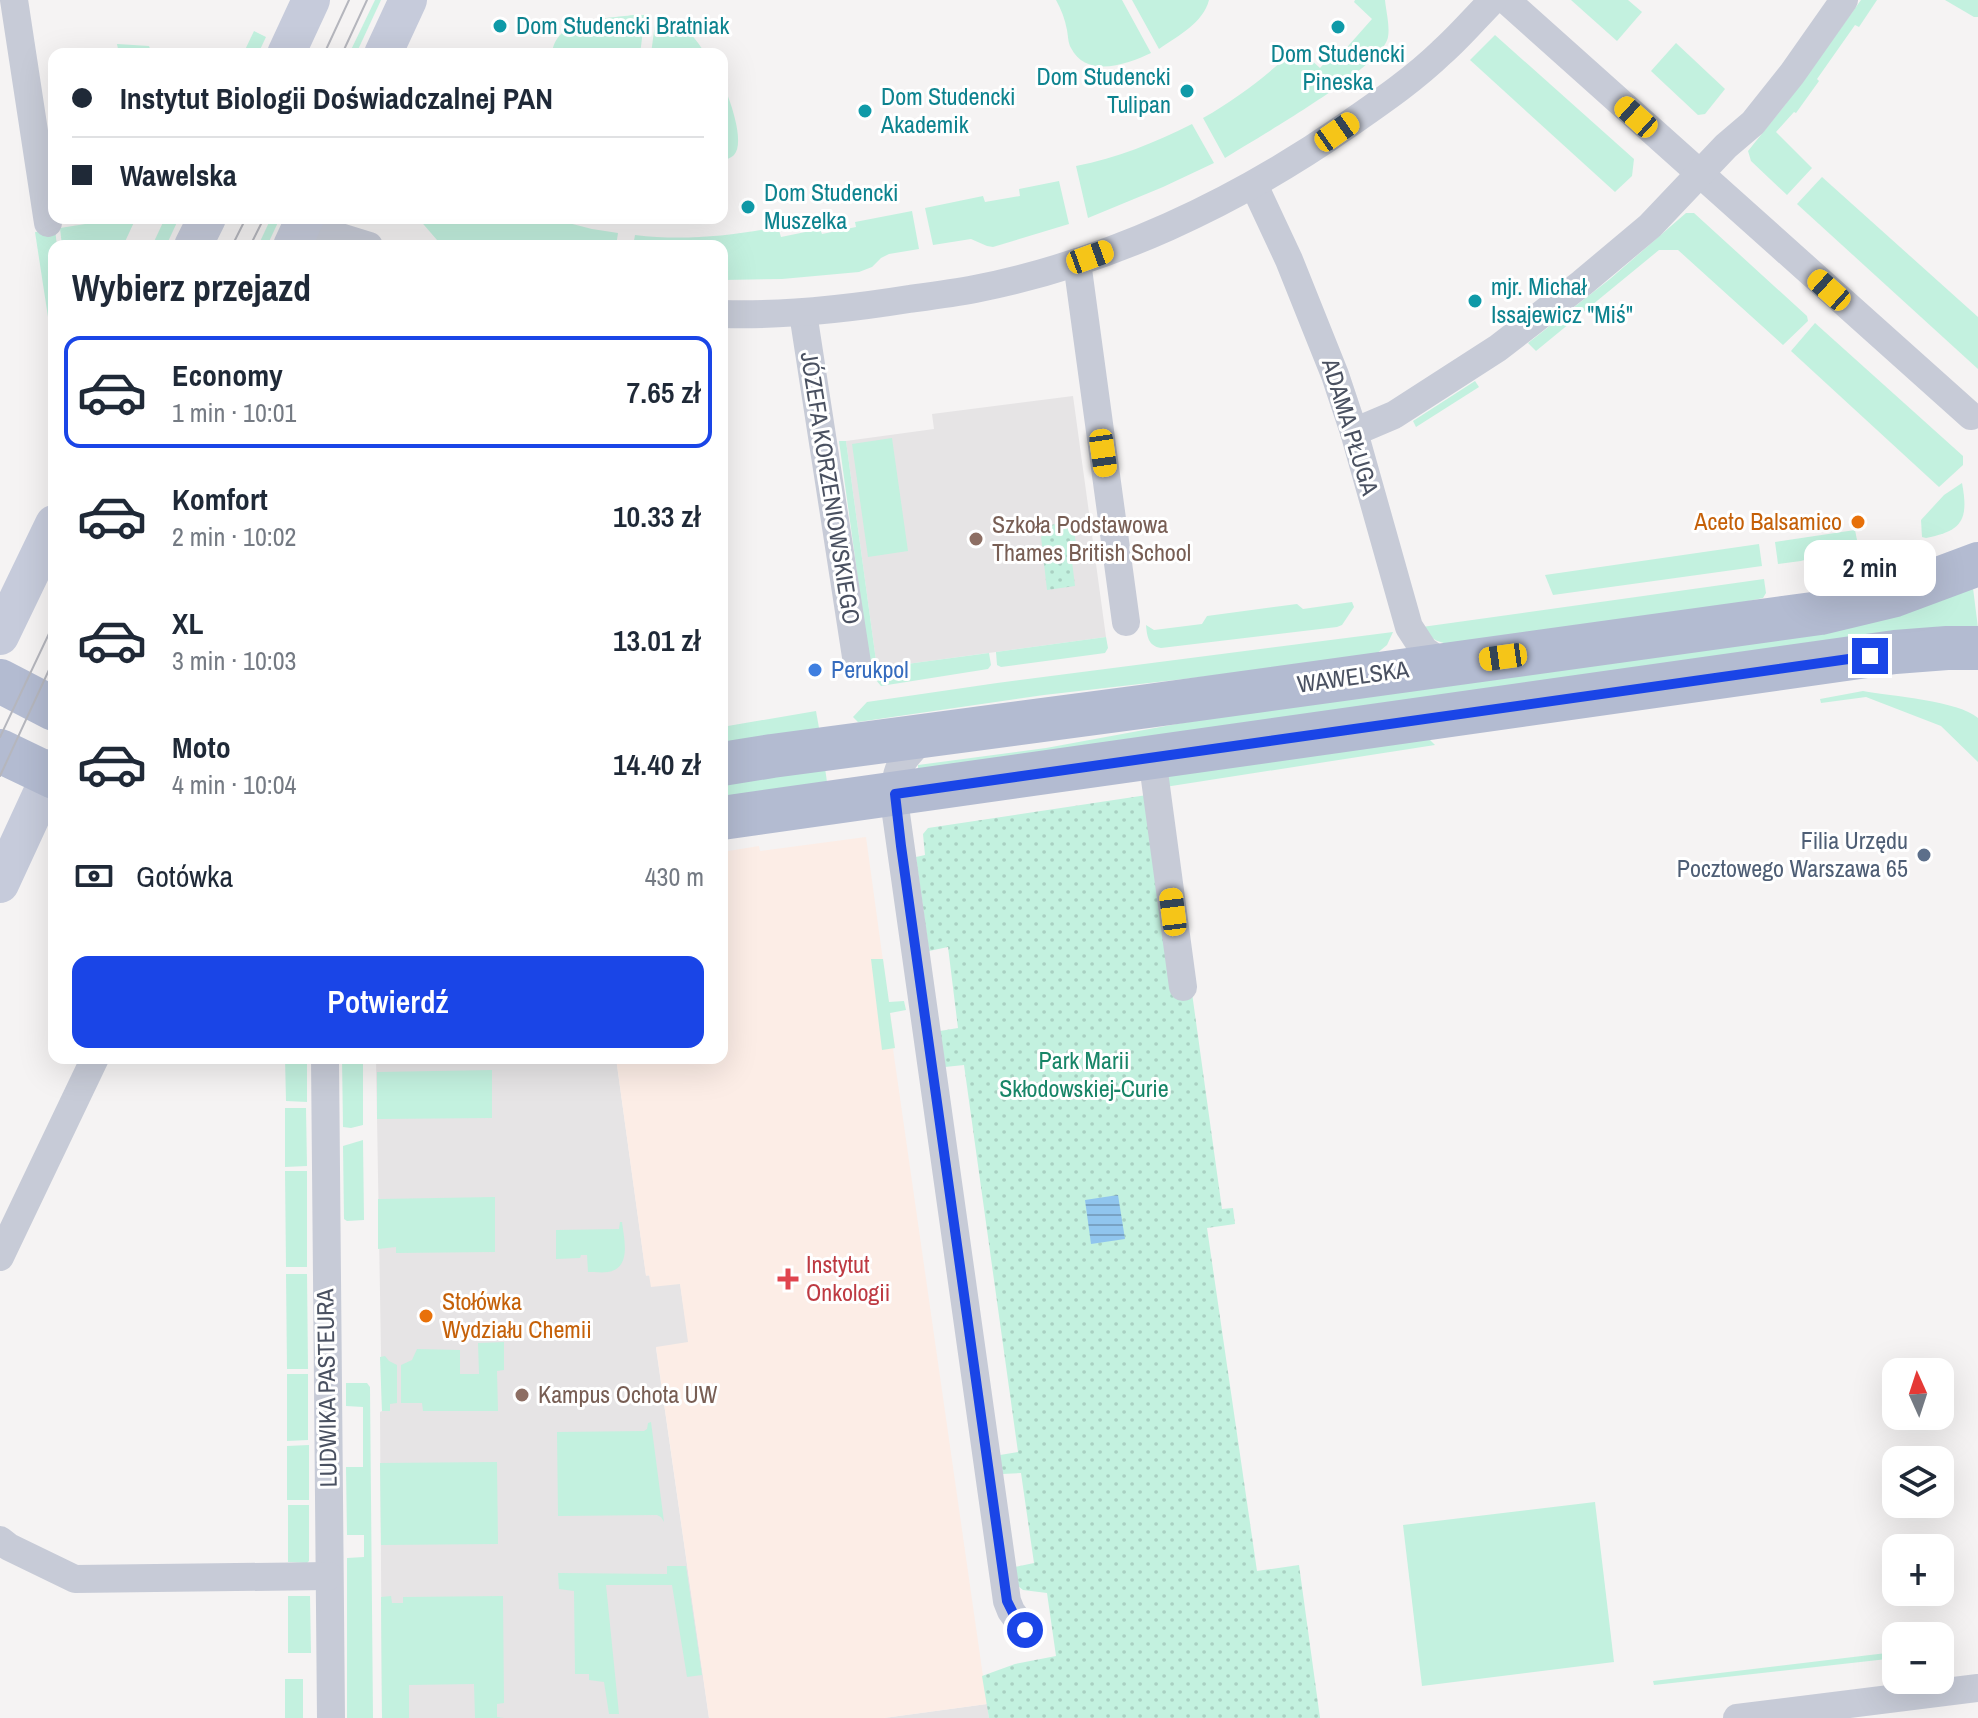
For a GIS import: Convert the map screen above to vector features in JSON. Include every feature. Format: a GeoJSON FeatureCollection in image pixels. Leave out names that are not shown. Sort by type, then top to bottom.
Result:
{"type":"FeatureCollection","features":[{"type":"Feature","properties":{"kind":"main road"},"geometry":{"type":"LineString","coordinates":[[289,48],[311,0]]}},
{"type":"Feature","properties":{"kind":"main road"},"geometry":{"type":"LineString","coordinates":[[386,48],[408,0]]}},
{"type":"Feature","properties":{"kind":"main road"},"geometry":{"type":"LineString","coordinates":[[0,636],[48,536]]}},
{"type":"Feature","properties":{"kind":"main road","name":"WAWELSKA"},"geometry":{"type":"LineString","coordinates":[[728,763],[1820,613],[1895,595],[1978,564]]}},
{"type":"Feature","properties":{"kind":"main road"},"geometry":{"type":"LineString","coordinates":[[728,817],[1895,652],[1978,648]]}},
{"type":"Feature","properties":{"kind":"main road"},"geometry":{"type":"LineString","coordinates":[[0,681],[48,706]]}},
{"type":"Feature","properties":{"kind":"main road"},"geometry":{"type":"LineString","coordinates":[[0,751],[48,771]]}},
{"type":"Feature","properties":{"kind":"main road"},"geometry":{"type":"LineString","coordinates":[[0,884],[48,783]]}},
{"type":"Feature","properties":{"kind":"street"},"geometry":{"type":"LineString","coordinates":[[14,0],[48,223]]}},
{"type":"Feature","properties":{"kind":"street"},"geometry":{"type":"LineString","coordinates":[[728,314],[847,309],[977,288],[1077,262],[1174,224],[1254,185],[1315,148],[1382,101],[1442,53],[1493,0]]}},
{"type":"Feature","properties":{"kind":"street"},"geometry":{"type":"LineString","coordinates":[[1506,0],[1971,416]]}},
{"type":"Feature","properties":{"kind":"street"},"geometry":{"type":"LineString","coordinates":[[1354,432],[1394,415],[1532,324],[1650,226],[1736,136],[1753,123],[1844,0]]}},
{"type":"Feature","properties":{"kind":"street","name":"ADAMA PŁUGA"},"geometry":{"type":"LineString","coordinates":[[1254,185],[1335,375],[1409,627],[1424,650],[1444,664]]}},
{"type":"Feature","properties":{"kind":"street"},"geometry":{"type":"LineString","coordinates":[[299,230],[343,240]]}},
{"type":"Feature","properties":{"kind":"street"},"geometry":{"type":"LineString","coordinates":[[1077,262],[1126,622]]}},
{"type":"Feature","properties":{"kind":"street","name":"JÓZEFA KORZENIOWSKIEGO"},"geometry":{"type":"LineString","coordinates":[[803,313],[857,663]]}},
{"type":"Feature","properties":{"kind":"street"},"geometry":{"type":"LineString","coordinates":[[926,735],[901,764],[895,778],[898,824],[1007,1601],[1025,1630]]}},
{"type":"Feature","properties":{"kind":"street"},"geometry":{"type":"LineString","coordinates":[[1152,757],[1183,987]]}},
{"type":"Feature","properties":{"kind":"street"},"geometry":{"type":"LineString","coordinates":[[0,1257],[92,1064]]}},
{"type":"Feature","properties":{"kind":"street","name":"LUDWIKA PASTEURA"},"geometry":{"type":"LineString","coordinates":[[325,1064],[331,1718]]}},
{"type":"Feature","properties":{"kind":"street"},"geometry":{"type":"LineString","coordinates":[[0,1540],[75,1579],[329,1576]]}},
{"type":"Feature","properties":{"kind":"street"},"geometry":{"type":"LineString","coordinates":[[1737,1718],[1978,1688]]}},
{"type":"Feature","properties":{"kind":"shaded area","name":"Szkoła Podstawowa Thames British School"},"geometry":{"type":"Polygon","coordinates":[[[1073,396],[1106,637],[877,668],[846,441],[934,429],[932,414],[1073,396]]]}},
{"type":"Feature","properties":{"kind":"shaded area","name":"Instytut Onkologii"},"geometry":{"type":"Polygon","coordinates":[[[866,837],[893,1049],[987,1704],[884,1718],[709,1718],[656,1347],[688,1342],[680,1284],[651,1287],[649,1275],[646,1276],[617,1064],[728,1064],[728,851],[759,846],[760,851],[866,837]]]}},
{"type":"Feature","properties":{"kind":"shaded area","name":"Kampus Ochota UW"},"geometry":{"type":"Polygon","coordinates":[[[376,1064],[617,1064],[646,1275],[680,1283],[689,1343],[656,1348],[709,1718],[382,1718],[382,1411],[376,1064]]]}},
{"type":"Feature","properties":{"kind":"shaded area"},"geometry":{"type":"Polygon","coordinates":[[[987,1704],[989,1718],[884,1718],[987,1704]]]}},
{"type":"Feature","properties":{"kind":"green space"},"geometry":{"type":"Polygon","coordinates":[[[375,0],[381,0],[359,48],[352,48],[375,0]]]}},
{"type":"Feature","properties":{"kind":"green space"},"geometry":{"type":"Polygon","coordinates":[[[1056,0],[1122,0],[1151,53],[1108,66],[1097,66],[1078,58],[1070,46],[1064,18],[1056,0]]]}},
{"type":"Feature","properties":{"kind":"green space"},"geometry":{"type":"Polygon","coordinates":[[[1132,0],[1209,0],[1196,22],[1159,49],[1132,0]]]}},
{"type":"Feature","properties":{"kind":"green space"},"geometry":{"type":"Polygon","coordinates":[[[1355,0],[1385,0],[1388,37],[1381,50],[1342,83],[1225,158],[1203,118],[1252,86],[1297,47],[1320,68],[1336,50],[1341,54],[1372,19],[1355,0]]]}},
{"type":"Feature","properties":{"kind":"green space"},"geometry":{"type":"Polygon","coordinates":[[[1571,0],[1628,0],[1642,12],[1617,41],[1571,0]]]}},
{"type":"Feature","properties":{"kind":"green space"},"geometry":{"type":"Polygon","coordinates":[[[1861,0],[1877,0],[1859,27],[1855,25],[1796,113],[1776,132],[1812,168],[1787,195],[1751,161],[1748,151],[1861,0]]]}},
{"type":"Feature","properties":{"kind":"green space"},"geometry":{"type":"Polygon","coordinates":[[[1945,0],[1978,0],[1978,17],[1974,17],[1945,0]]]}},
{"type":"Feature","properties":{"kind":"green space"},"geometry":{"type":"Polygon","coordinates":[[[645,15],[641,48],[554,48],[563,33],[572,26],[597,19],[645,15]]]}},
{"type":"Feature","properties":{"kind":"green space"},"geometry":{"type":"Polygon","coordinates":[[[656,16],[679,23],[702,48],[652,48],[656,16]]]}},
{"type":"Feature","properties":{"kind":"green space"},"geometry":{"type":"Polygon","coordinates":[[[254,31],[266,37],[261,48],[246,48],[254,31]]]}},
{"type":"Feature","properties":{"kind":"green space"},"geometry":{"type":"Polygon","coordinates":[[[1495,35],[1634,159],[1632,176],[1615,192],[1470,60],[1495,35]]]}},
{"type":"Feature","properties":{"kind":"green space"},"geometry":{"type":"Polygon","coordinates":[[[1676,43],[1725,89],[1705,114],[1698,115],[1651,71],[1676,43]]]}},
{"type":"Feature","properties":{"kind":"green space"},"geometry":{"type":"Polygon","coordinates":[[[117,44],[150,48],[118,48],[117,44]]]}},
{"type":"Feature","properties":{"kind":"green space"},"geometry":{"type":"Polygon","coordinates":[[[728,96],[738,140],[737,149],[730,158],[728,96]]]}},
{"type":"Feature","properties":{"kind":"green space"},"geometry":{"type":"Polygon","coordinates":[[[1192,124],[1214,163],[1088,218],[1076,166],[1135,149],[1192,124]]]}},
{"type":"Feature","properties":{"kind":"green space"},"geometry":{"type":"Polygon","coordinates":[[[1822,177],[1978,317],[1978,369],[1797,204],[1822,177]]]}},
{"type":"Feature","properties":{"kind":"green space"},"geometry":{"type":"Polygon","coordinates":[[[1059,181],[1069,224],[993,247],[971,239],[933,245],[925,208],[983,196],[985,202],[1020,196],[1019,189],[1059,181]]]}},
{"type":"Feature","properties":{"kind":"green space"},"geometry":{"type":"Polygon","coordinates":[[[912,211],[919,249],[889,254],[872,267],[859,272],[728,280],[728,240],[634,240],[635,235],[706,237],[778,227],[781,237],[820,229],[822,234],[856,227],[855,222],[912,211]]]}},
{"type":"Feature","properties":{"kind":"green space"},"geometry":{"type":"Polygon","coordinates":[[[1686,213],[1694,213],[1807,316],[1808,321],[1783,345],[1678,250],[1659,250],[1536,351],[1528,343],[1610,279],[1686,213]]]}},
{"type":"Feature","properties":{"kind":"green space"},"geometry":{"type":"Polygon","coordinates":[[[85,224],[133,224],[126,240],[61,240],[60,228],[85,224]]]}},
{"type":"Feature","properties":{"kind":"green space"},"geometry":{"type":"Polygon","coordinates":[[[162,224],[176,224],[169,240],[155,240],[162,224]]]}},
{"type":"Feature","properties":{"kind":"green space"},"geometry":{"type":"Polygon","coordinates":[[[268,224],[277,224],[270,240],[261,240],[268,224]]]}},
{"type":"Feature","properties":{"kind":"green space"},"geometry":{"type":"Polygon","coordinates":[[[423,224],[572,224],[618,233],[617,240],[437,240],[423,224]]]}},
{"type":"Feature","properties":{"kind":"green space"},"geometry":{"type":"Polygon","coordinates":[[[55,229],[56,240],[48,240],[48,317],[35,232],[55,229]]]}},
{"type":"Feature","properties":{"kind":"green space"},"geometry":{"type":"Polygon","coordinates":[[[1815,323],[1963,456],[1963,465],[1939,487],[1791,351],[1815,323]]]}},
{"type":"Feature","properties":{"kind":"green space"},"geometry":{"type":"Polygon","coordinates":[[[1475,381],[1479,387],[1416,427],[1413,421],[1475,381]]]}},
{"type":"Feature","properties":{"kind":"green space"},"geometry":{"type":"Polygon","coordinates":[[[892,438],[908,551],[868,557],[852,444],[892,438]]]}},
{"type":"Feature","properties":{"kind":"green space"},"geometry":{"type":"Polygon","coordinates":[[[839,441],[846,441],[877,668],[989,653],[991,665],[988,669],[881,686],[871,674],[839,441]]]}},
{"type":"Feature","properties":{"kind":"green space"},"geometry":{"type":"Polygon","coordinates":[[[1962,483],[1964,506],[1960,522],[1948,532],[1922,537],[1921,520],[1944,495],[1962,483]]]}},
{"type":"Feature","properties":{"kind":"green space"},"geometry":{"type":"Polygon","coordinates":[[[1073,522],[1077,552],[1071,553],[1075,586],[1047,590],[1041,537],[1049,525],[1073,522]]]}},
{"type":"Feature","properties":{"kind":"green space"},"geometry":{"type":"Polygon","coordinates":[[[1855,530],[1857,540],[1853,546],[1801,561],[1778,564],[1775,542],[1855,530]]]}},
{"type":"Feature","properties":{"kind":"green space"},"geometry":{"type":"Polygon","coordinates":[[[1759,544],[1762,566],[1553,595],[1545,575],[1759,544]]]}},
{"type":"Feature","properties":{"kind":"green space"},"geometry":{"type":"Polygon","coordinates":[[[1764,579],[1766,593],[1763,598],[1739,603],[1449,644],[1434,639],[1422,627],[1764,579]]]}},
{"type":"Feature","properties":{"kind":"green space"},"geometry":{"type":"Polygon","coordinates":[[[1973,588],[1978,628],[918,769],[918,765],[1046,748],[1182,723],[1902,615],[1973,588]]]}},
{"type":"Feature","properties":{"kind":"green space"},"geometry":{"type":"Polygon","coordinates":[[[1352,602],[1354,607],[1342,625],[1337,627],[1161,648],[1151,643],[1147,633],[1146,625],[1154,630],[1202,624],[1207,616],[1297,604],[1303,609],[1352,602]]]}},
{"type":"Feature","properties":{"kind":"green space"},"geometry":{"type":"Polygon","coordinates":[[[1393,632],[1387,645],[1376,654],[1044,695],[858,722],[853,717],[867,702],[1393,632]]]}},
{"type":"Feature","properties":{"kind":"green space"},"geometry":{"type":"Polygon","coordinates":[[[1106,637],[1108,648],[1105,653],[1001,667],[997,665],[996,652],[1106,637]]]}},
{"type":"Feature","properties":{"kind":"green space"},"geometry":{"type":"Polygon","coordinates":[[[1863,691],[1941,703],[1969,712],[1978,718],[1978,762],[1941,726],[1866,697],[1821,703],[1820,699],[1863,691]]]}},
{"type":"Feature","properties":{"kind":"green space"},"geometry":{"type":"Polygon","coordinates":[[[816,711],[819,728],[728,743],[728,726],[816,711]]]}},
{"type":"Feature","properties":{"kind":"green space"},"geometry":{"type":"Polygon","coordinates":[[[1428,738],[1435,745],[1165,787],[1169,775],[1428,738]]]}},
{"type":"Feature","properties":{"kind":"green space"},"geometry":{"type":"Polygon","coordinates":[[[825,768],[827,782],[728,796],[728,784],[825,768]]]}},
{"type":"Feature","properties":{"kind":"green space","name":"Park Marii Skłodowskiej-Curie"},"geometry":{"type":"Polygon","coordinates":[[[1147,795],[1192,993],[1222,1209],[1233,1208],[1235,1224],[1207,1228],[1257,1571],[1299,1565],[1320,1718],[989,1718],[982,1676],[1015,1664],[1056,1656],[1047,1593],[1023,1590],[1018,1586],[1015,1567],[1034,1563],[1021,1473],[1002,1474],[1000,1455],[1018,1452],[964,1065],[945,1067],[940,1031],[958,1028],[948,947],[929,951],[916,857],[925,855],[923,834],[928,828],[1147,795]]]}},
{"type":"Feature","properties":{"kind":"green space"},"geometry":{"type":"Polygon","coordinates":[[[871,959],[883,959],[889,1002],[904,1001],[906,1010],[890,1013],[895,1048],[882,1050],[871,959]]]}},
{"type":"Feature","properties":{"kind":"green space"},"geometry":{"type":"Polygon","coordinates":[[[285,1064],[307,1064],[307,1102],[286,1101],[285,1064]]]}},
{"type":"Feature","properties":{"kind":"green space"},"geometry":{"type":"Polygon","coordinates":[[[342,1064],[363,1064],[363,1125],[343,1127],[342,1064]]]}},
{"type":"Feature","properties":{"kind":"green space"},"geometry":{"type":"Polygon","coordinates":[[[492,1070],[492,1118],[377,1119],[377,1072],[492,1070]]]}},
{"type":"Feature","properties":{"kind":"green space"},"geometry":{"type":"Polygon","coordinates":[[[285,1108],[306,1108],[307,1166],[285,1167],[285,1108]]]}},
{"type":"Feature","properties":{"kind":"green space"},"geometry":{"type":"Polygon","coordinates":[[[363,1140],[364,1220],[347,1221],[344,1219],[343,1146],[363,1140]]]}},
{"type":"Feature","properties":{"kind":"green space"},"geometry":{"type":"Polygon","coordinates":[[[285,1171],[307,1171],[307,1267],[286,1267],[285,1171]]]}},
{"type":"Feature","properties":{"kind":"green space"},"geometry":{"type":"Polygon","coordinates":[[[495,1197],[495,1252],[396,1253],[396,1247],[378,1249],[378,1199],[495,1197]]]}},
{"type":"Feature","properties":{"kind":"green space"},"geometry":{"type":"Polygon","coordinates":[[[620,1222],[625,1252],[621,1265],[616,1269],[588,1272],[587,1255],[556,1259],[556,1230],[619,1229],[620,1222]]]}},
{"type":"Feature","properties":{"kind":"green space"},"geometry":{"type":"Polygon","coordinates":[[[286,1274],[307,1274],[308,1369],[287,1369],[286,1274]]]}},
{"type":"Feature","properties":{"kind":"green space"},"geometry":{"type":"Polygon","coordinates":[[[504,1342],[504,1370],[497,1371],[498,1411],[423,1411],[422,1403],[401,1403],[401,1365],[412,1360],[417,1349],[460,1350],[460,1374],[479,1374],[478,1343],[504,1342]]]}},
{"type":"Feature","properties":{"kind":"green space"},"geometry":{"type":"Polygon","coordinates":[[[385,1356],[397,1365],[397,1403],[390,1404],[390,1411],[382,1411],[380,1357],[385,1356]]]}},
{"type":"Feature","properties":{"kind":"green space"},"geometry":{"type":"Polygon","coordinates":[[[287,1374],[308,1374],[308,1440],[287,1441],[287,1374]]]}},
{"type":"Feature","properties":{"kind":"green space"},"geometry":{"type":"Polygon","coordinates":[[[346,1383],[367,1383],[370,1387],[373,1718],[347,1718],[347,1558],[364,1557],[364,1535],[347,1535],[346,1467],[363,1467],[363,1407],[346,1406],[346,1383]]]}},
{"type":"Feature","properties":{"kind":"green space"},"geometry":{"type":"Polygon","coordinates":[[[651,1422],[664,1522],[657,1515],[558,1516],[557,1432],[644,1431],[651,1422]]]}},
{"type":"Feature","properties":{"kind":"green space"},"geometry":{"type":"Polygon","coordinates":[[[309,1445],[309,1500],[287,1500],[287,1446],[309,1445]]]}},
{"type":"Feature","properties":{"kind":"green space"},"geometry":{"type":"Polygon","coordinates":[[[497,1462],[498,1544],[381,1545],[380,1463],[497,1462]]]}},
{"type":"Feature","properties":{"kind":"green space"},"geometry":{"type":"Polygon","coordinates":[[[1595,1502],[1614,1662],[1422,1686],[1403,1525],[1595,1502]]]}},
{"type":"Feature","properties":{"kind":"green space"},"geometry":{"type":"Polygon","coordinates":[[[288,1505],[309,1505],[307,1563],[288,1562],[288,1505]]]}},
{"type":"Feature","properties":{"kind":"green space"},"geometry":{"type":"Polygon","coordinates":[[[667,1566],[686,1566],[702,1675],[687,1677],[672,1585],[606,1585],[619,1714],[609,1714],[604,1682],[589,1680],[589,1674],[575,1674],[574,1591],[559,1589],[558,1573],[667,1574],[667,1566]]]}},
{"type":"Feature","properties":{"kind":"green space"},"geometry":{"type":"Polygon","coordinates":[[[288,1596],[310,1596],[311,1653],[288,1653],[288,1596]]]}},
{"type":"Feature","properties":{"kind":"green space"},"geometry":{"type":"Polygon","coordinates":[[[391,1596],[392,1603],[403,1603],[403,1597],[503,1596],[504,1703],[497,1704],[497,1717],[504,1718],[475,1718],[474,1684],[409,1685],[409,1718],[382,1718],[381,1597],[391,1596]]]}},
{"type":"Feature","properties":{"kind":"green space"},"geometry":{"type":"Polygon","coordinates":[[[1882,1654],[1882,1660],[1654,1685],[1653,1681],[1882,1654]]]}},
{"type":"Feature","properties":{"kind":"green space"},"geometry":{"type":"Polygon","coordinates":[[[285,1679],[303,1679],[303,1718],[285,1718],[285,1679]]]}},
{"type":"Feature","properties":{"kind":"water"},"geometry":{"type":"Polygon","coordinates":[[[1118,1195],[1125,1239],[1091,1244],[1085,1200],[1118,1195]]]}},
{"type":"Feature","properties":{"kind":"tram line"},"geometry":{"type":"LineString","coordinates":[[327,48],[349,0]]}},
{"type":"Feature","properties":{"kind":"tram line"},"geometry":{"type":"LineString","coordinates":[[345,48],[367,0]]}},
{"type":"Feature","properties":{"kind":"tram line"},"geometry":{"type":"LineString","coordinates":[[235,240],[243,224]]}},
{"type":"Feature","properties":{"kind":"tram line"},"geometry":{"type":"LineString","coordinates":[[253,240],[261,224]]}},
{"type":"Feature","properties":{"kind":"tram line"},"geometry":{"type":"LineString","coordinates":[[0,737],[48,636]]}},
{"type":"Feature","properties":{"kind":"tram line"},"geometry":{"type":"LineString","coordinates":[[0,776],[48,672]]}},
{"type":"Feature","properties":{"kind":"place","name":"Dom Studencki Bratniak"},"geometry":{"type":"Point","coordinates":[500,26]}},
{"type":"Feature","properties":{"kind":"place","name":"Dom Studencki Pineska"},"geometry":{"type":"Point","coordinates":[1338,27]}},
{"type":"Feature","properties":{"kind":"place","name":"Dom Studencki Tulipan"},"geometry":{"type":"Point","coordinates":[1187,91]}},
{"type":"Feature","properties":{"kind":"place","name":"Dom Studencki Akademik"},"geometry":{"type":"Point","coordinates":[865,111]}},
{"type":"Feature","properties":{"kind":"place","name":"Dom Studencki Muszelka"},"geometry":{"type":"Point","coordinates":[748,207]}},
{"type":"Feature","properties":{"kind":"place","name":"mjr. Michał Issajewicz \"Miś\""},"geometry":{"type":"Point","coordinates":[1475,301]}},
{"type":"Feature","properties":{"kind":"place","name":"Aceto Balsamico"},"geometry":{"type":"Point","coordinates":[1858,522]}},
{"type":"Feature","properties":{"kind":"place","name":"Szkoła Podstawowa Thames British School"},"geometry":{"type":"Point","coordinates":[976,539]}},
{"type":"Feature","properties":{"kind":"place","name":"Perukpol"},"geometry":{"type":"Point","coordinates":[815,670]}},
{"type":"Feature","properties":{"kind":"place","name":"Filia Urzędu Pocztowego Warszawa 65"},"geometry":{"type":"Point","coordinates":[1924,855]}},
{"type":"Feature","properties":{"kind":"place","name":"Instytut Onkologii"},"geometry":{"type":"Point","coordinates":[788,1279]}},
{"type":"Feature","properties":{"kind":"place","name":"Stołówka Wydziału Chemii"},"geometry":{"type":"Point","coordinates":[426,1316]}},
{"type":"Feature","properties":{"kind":"place","name":"Kampus Ochota UW"},"geometry":{"type":"Point","coordinates":[522,1395]}},
{"type":"Feature","properties":{"kind":"route"},"geometry":{"type":"LineString","coordinates":[[1025,1630],[1007,1601],[895,794],[1870,656]]}}]}
